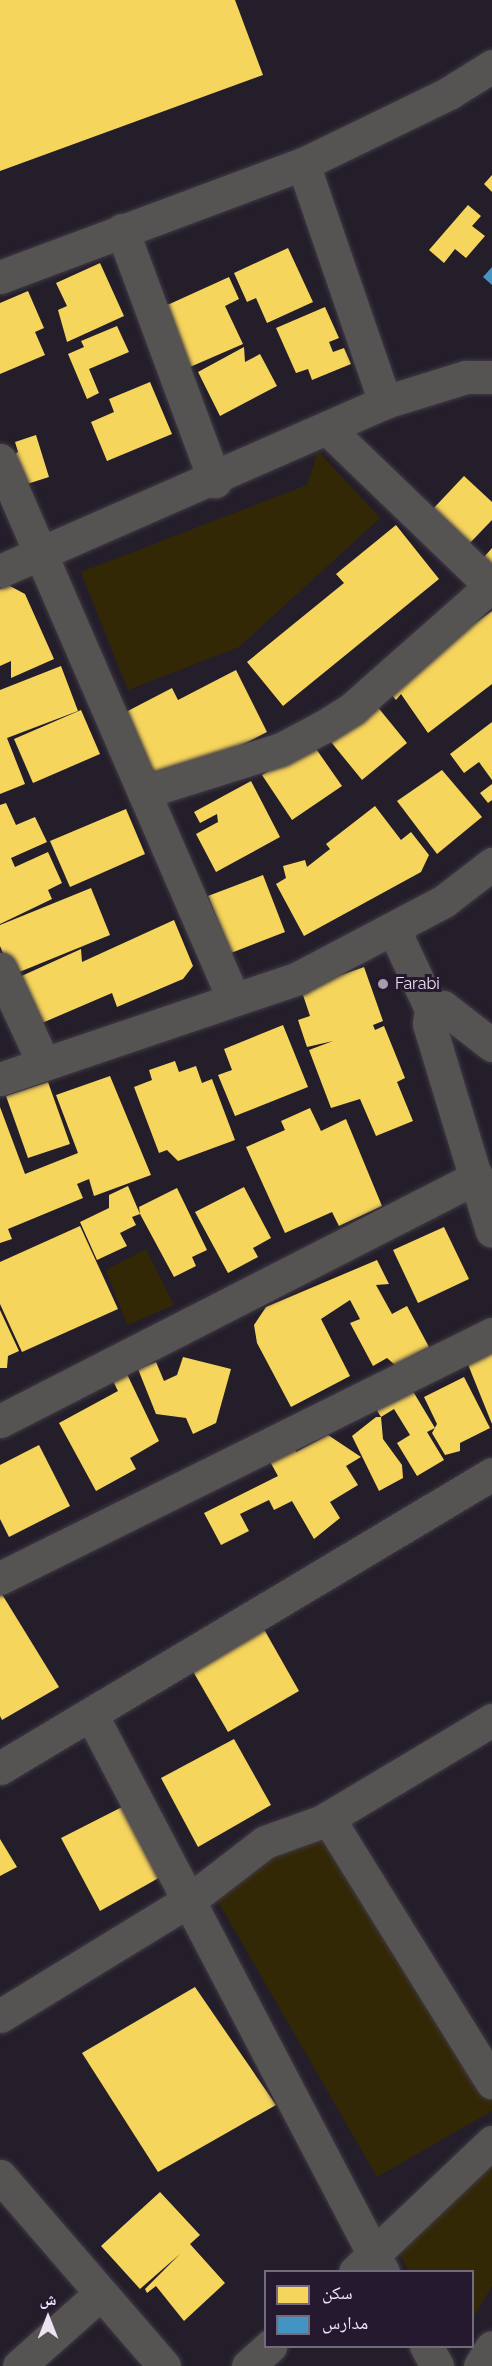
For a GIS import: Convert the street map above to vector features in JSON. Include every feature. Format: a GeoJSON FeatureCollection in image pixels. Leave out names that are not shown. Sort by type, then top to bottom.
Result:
{"type":"FeatureCollection","features":[{"type":"Feature","properties":{"kind":"street"},"geometry":{"type":"LineString","coordinates":[[0,277],[303,164],[448,93],[492,66]]}},
{"type":"Feature","properties":{"kind":"street"},"geometry":{"type":"LineString","coordinates":[[303,164],[385,402]]}},
{"type":"Feature","properties":{"kind":"street"},"geometry":{"type":"LineString","coordinates":[[122,230],[215,481]]}},
{"type":"Feature","properties":{"kind":"street"},"geometry":{"type":"LineString","coordinates":[[0,571],[330,431],[385,402],[466,377],[492,377]]}},
{"type":"Feature","properties":{"kind":"street"},"geometry":{"type":"LineString","coordinates":[[144,792],[281,749],[323,727],[353,708],[492,586],[330,431]]}},
{"type":"Feature","properties":{"kind":"street"},"geometry":{"type":"LineString","coordinates":[[0,460],[44,554],[233,998]]}},
{"type":"Feature","properties":{"kind":"street"},"geometry":{"type":"LineString","coordinates":[[0,1079],[42,1062],[298,978],[394,930],[444,901],[492,864]]}},
{"type":"Feature","properties":{"kind":"street"},"geometry":{"type":"LineString","coordinates":[[394,930],[430,1009],[429,1024],[492,1231]]}},
{"type":"Feature","properties":{"kind":"street"},"geometry":{"type":"LineString","coordinates":[[0,969],[42,1062]]}},
{"type":"Feature","properties":{"kind":"street"},"geometry":{"type":"LineString","coordinates":[[430,1009],[443,1007],[492,1045]]}},
{"type":"Feature","properties":{"kind":"street"},"geometry":{"type":"LineString","coordinates":[[0,1421],[477,1178]]}},
{"type":"Feature","properties":{"kind":"street"},"geometry":{"type":"LineString","coordinates":[[0,1578],[492,1334]]}},
{"type":"Feature","properties":{"kind":"street"},"geometry":{"type":"LineString","coordinates":[[2,1763],[91,1714],[492,1474]]}},
{"type":"Feature","properties":{"kind":"street"},"geometry":{"type":"LineString","coordinates":[[91,1714],[191,1899],[370,2266],[492,2142]]}},
{"type":"Feature","properties":{"kind":"street"},"geometry":{"type":"LineString","coordinates":[[0,2016],[191,1899],[265,1842],[328,1818],[492,1720]]}},
{"type":"Feature","properties":{"kind":"street"},"geometry":{"type":"LineString","coordinates":[[328,1818],[492,2082]]}},
{"type":"Feature","properties":{"kind":"street"},"geometry":{"type":"LineString","coordinates":[[0,2176],[99,2295],[164,2366]]}},
{"type":"Feature","properties":{"kind":"street"},"geometry":{"type":"LineString","coordinates":[[19,2366],[99,2295]]}},
{"type":"Feature","properties":{"kind":"street"},"geometry":{"type":"LineString","coordinates":[[480,2366],[492,2347]]}},
{"type":"Feature","properties":{"kind":"street"},"geometry":{"type":"LineString","coordinates":[[248,2366],[268,2348]]}},
{"type":"Feature","properties":{"kind":"street"},"geometry":{"type":"LineString","coordinates":[[427,2348],[437,2366]]}},
{"type":"Feature","properties":{"kind":"shaded area"},"geometry":{"type":"Polygon","coordinates":[[[318,451],[380,518],[239,647],[128,690],[81,572],[307,485],[318,451]]]}},
{"type":"Feature","properties":{"kind":"shaded area"},"geometry":{"type":"Polygon","coordinates":[[[146,1249],[174,1305],[127,1325],[106,1270],[146,1249]]]}},
{"type":"Feature","properties":{"kind":"shaded area"},"geometry":{"type":"Polygon","coordinates":[[[328,1818],[492,2102],[492,2111],[377,2177],[214,1894],[328,1818]]]}},
{"type":"Feature","properties":{"kind":"shaded area"},"geometry":{"type":"Polygon","coordinates":[[[492,2155],[492,2286],[474,2316],[474,2270],[408,2270],[397,2248],[492,2155]]]}},
{"type":"Feature","properties":{"kind":"building: سكن"},"geometry":{"type":"Polygon","coordinates":[[[0,0],[235,0],[263,75],[0,171],[0,0]]]}},
{"type":"Feature","properties":{"kind":"building: سكن"},"geometry":{"type":"Polygon","coordinates":[[[492,175],[492,192],[484,184],[492,175]]]}},
{"type":"Feature","properties":{"kind":"building: سكن"},"geometry":{"type":"Polygon","coordinates":[[[468,205],[481,216],[472,226],[485,236],[466,258],[455,249],[444,263],[429,250],[468,205]]]}},
{"type":"Feature","properties":{"kind":"building: سكن"},"geometry":{"type":"Polygon","coordinates":[[[288,248],[313,302],[267,323],[256,298],[247,302],[234,273],[288,248]]]}},
{"type":"Feature","properties":{"kind":"building: سكن"},"geometry":{"type":"Polygon","coordinates":[[[100,263],[124,316],[67,342],[58,310],[67,306],[56,283],[100,263]]]}},
{"type":"Feature","properties":{"kind":"building: سكن"},"geometry":{"type":"Polygon","coordinates":[[[229,277],[239,299],[225,306],[243,344],[190,367],[163,307],[229,277]]]}},
{"type":"Feature","properties":{"kind":"building: سكن"},"geometry":{"type":"Polygon","coordinates":[[[28,291],[44,328],[35,332],[45,355],[0,374],[0,303],[28,291]]]}},
{"type":"Feature","properties":{"kind":"building: سكن"},"geometry":{"type":"Polygon","coordinates":[[[325,307],[339,338],[329,342],[333,352],[344,348],[351,364],[312,380],[308,369],[296,373],[276,328],[325,307]]]}},
{"type":"Feature","properties":{"kind":"building: سكن"},"geometry":{"type":"Polygon","coordinates":[[[117,326],[129,352],[89,369],[99,393],[87,399],[68,354],[84,347],[81,341],[117,326]]]}},
{"type":"Feature","properties":{"kind":"building: سكن"},"geometry":{"type":"Polygon","coordinates":[[[244,347],[245,362],[260,354],[277,386],[220,416],[198,372],[244,347]]]}},
{"type":"Feature","properties":{"kind":"building: سكن"},"geometry":{"type":"Polygon","coordinates":[[[150,382],[172,434],[107,461],[91,422],[114,412],[109,399],[150,382]]]}},
{"type":"Feature","properties":{"kind":"building: سكن"},"geometry":{"type":"Polygon","coordinates":[[[36,435],[49,477],[21,486],[12,456],[18,452],[15,442],[36,435]]]}},
{"type":"Feature","properties":{"kind":"building: سكن"},"geometry":{"type":"Polygon","coordinates":[[[464,476],[492,502],[492,520],[468,545],[431,511],[464,476]]]}},
{"type":"Feature","properties":{"kind":"building: سكن"},"geometry":{"type":"Polygon","coordinates":[[[396,525],[439,579],[283,706],[247,662],[344,583],[336,574],[396,525]]]}},
{"type":"Feature","properties":{"kind":"building: سكن"},"geometry":{"type":"Polygon","coordinates":[[[492,548],[492,578],[477,565],[492,548]]]}},
{"type":"Feature","properties":{"kind":"building: سكن"},"geometry":{"type":"Polygon","coordinates":[[[8,585],[25,594],[54,659],[11,678],[11,661],[0,666],[0,589],[8,585]]]}},
{"type":"Feature","properties":{"kind":"building: سكن"},"geometry":{"type":"Polygon","coordinates":[[[492,611],[492,684],[428,733],[401,694],[396,700],[385,687],[492,611]]]}},
{"type":"Feature","properties":{"kind":"building: سكن"},"geometry":{"type":"Polygon","coordinates":[[[61,666],[78,711],[7,738],[25,784],[0,794],[0,690],[61,666]]]}},
{"type":"Feature","properties":{"kind":"building: سكن"},"geometry":{"type":"Polygon","coordinates":[[[236,670],[267,732],[160,787],[122,714],[172,688],[178,700],[236,670]]]}},
{"type":"Feature","properties":{"kind":"building: سكن"},"geometry":{"type":"Polygon","coordinates":[[[372,700],[407,743],[362,780],[327,737],[372,700]]]}},
{"type":"Feature","properties":{"kind":"building: سكن"},"geometry":{"type":"Polygon","coordinates":[[[81,710],[100,754],[33,783],[14,739],[81,710]]]}},
{"type":"Feature","properties":{"kind":"building: سكن"},"geometry":{"type":"Polygon","coordinates":[[[492,722],[492,780],[479,762],[464,773],[450,754],[492,722]]]}},
{"type":"Feature","properties":{"kind":"building: سكن"},"geometry":{"type":"Polygon","coordinates":[[[312,743],[342,786],[292,820],[262,775],[312,743]]]}},
{"type":"Feature","properties":{"kind":"building: سكن"},"geometry":{"type":"Polygon","coordinates":[[[442,770],[482,817],[437,854],[397,801],[442,770]]]}},
{"type":"Feature","properties":{"kind":"building: سكن"},"geometry":{"type":"Polygon","coordinates":[[[251,781],[280,837],[216,872],[196,834],[218,822],[217,814],[200,823],[194,812],[251,781]]]}},
{"type":"Feature","properties":{"kind":"building: سكن"},"geometry":{"type":"Polygon","coordinates":[[[492,784],[492,800],[488,803],[480,793],[492,784]]]}},
{"type":"Feature","properties":{"kind":"building: سكن"},"geometry":{"type":"Polygon","coordinates":[[[6,803],[16,825],[35,817],[47,842],[11,858],[15,867],[48,852],[62,883],[48,890],[52,899],[0,924],[0,805],[6,803]]]}},
{"type":"Feature","properties":{"kind":"building: سكن"},"geometry":{"type":"Polygon","coordinates":[[[375,806],[401,840],[411,832],[429,855],[421,872],[304,936],[276,884],[286,878],[283,866],[305,860],[307,867],[330,849],[326,844],[375,806]]]}},
{"type":"Feature","properties":{"kind":"building: سكن"},"geometry":{"type":"Polygon","coordinates":[[[126,809],[145,854],[70,887],[50,841],[126,809]]]}},
{"type":"Feature","properties":{"kind":"building: سكن"},"geometry":{"type":"Polygon","coordinates":[[[263,875],[285,932],[231,953],[208,896],[263,875]]]}},
{"type":"Feature","properties":{"kind":"building: سكن"},"geometry":{"type":"Polygon","coordinates":[[[91,888],[110,935],[12,975],[0,946],[0,925],[91,888]]]}},
{"type":"Feature","properties":{"kind":"building: سكن"},"geometry":{"type":"Polygon","coordinates":[[[174,920],[193,966],[183,979],[117,1007],[112,993],[35,1026],[15,979],[81,949],[82,962],[174,920]]]}},
{"type":"Feature","properties":{"kind":"building: سكن"},"geometry":{"type":"Polygon","coordinates":[[[364,967],[383,1021],[373,1025],[375,1030],[384,1026],[405,1078],[397,1082],[413,1121],[376,1136],[360,1099],[331,1108],[309,1050],[333,1041],[307,1047],[298,1020],[310,1016],[301,989],[364,967]]]}},
{"type":"Feature","properties":{"kind":"building: سكن"},"geometry":{"type":"Polygon","coordinates":[[[283,1025],[308,1087],[235,1116],[218,1075],[232,1070],[224,1049],[283,1025]]]}},
{"type":"Feature","properties":{"kind":"building: سكن"},"geometry":{"type":"Polygon","coordinates":[[[175,1061],[179,1072],[196,1066],[202,1083],[212,1079],[235,1140],[178,1161],[167,1150],[159,1153],[134,1087],[152,1080],[149,1070],[175,1061]]]}},
{"type":"Feature","properties":{"kind":"building: سكن"},"geometry":{"type":"Polygon","coordinates":[[[110,1076],[151,1175],[94,1196],[89,1179],[77,1184],[83,1198],[8,1229],[12,1239],[0,1243],[0,1107],[25,1174],[78,1153],[56,1095],[110,1076]]]}},
{"type":"Feature","properties":{"kind":"building: سكن"},"geometry":{"type":"Polygon","coordinates":[[[48,1082],[70,1144],[28,1158],[6,1096],[48,1082]]]}},
{"type":"Feature","properties":{"kind":"building: سكن"},"geometry":{"type":"Polygon","coordinates":[[[310,1108],[321,1131],[346,1119],[382,1206],[339,1226],[332,1212],[285,1233],[246,1147],[285,1130],[281,1121],[310,1108]]]}},
{"type":"Feature","properties":{"kind":"building: سكن"},"geometry":{"type":"Polygon","coordinates":[[[128,1186],[140,1214],[132,1217],[136,1225],[120,1233],[127,1246],[97,1260],[80,1222],[109,1208],[109,1195],[128,1186]]]}},
{"type":"Feature","properties":{"kind":"building: سكن"},"geometry":{"type":"Polygon","coordinates":[[[244,1187],[271,1238],[253,1248],[258,1257],[228,1273],[195,1212],[244,1187]]]}},
{"type":"Feature","properties":{"kind":"building: سكن"},"geometry":{"type":"Polygon","coordinates":[[[177,1188],[207,1250],[192,1257],[196,1266],[174,1277],[140,1214],[139,1207],[177,1188]]]}},
{"type":"Feature","properties":{"kind":"building: سكن"},"geometry":{"type":"Polygon","coordinates":[[[80,1226],[118,1309],[22,1352],[0,1304],[0,1262],[80,1226]]]}},
{"type":"Feature","properties":{"kind":"building: سكن"},"geometry":{"type":"Polygon","coordinates":[[[444,1227],[469,1279],[418,1303],[393,1250],[444,1227]]]}},
{"type":"Feature","properties":{"kind":"building: سكن"},"geometry":{"type":"Polygon","coordinates":[[[377,1260],[389,1284],[376,1285],[392,1314],[407,1306],[429,1347],[395,1365],[387,1358],[373,1366],[350,1323],[360,1319],[350,1300],[321,1319],[350,1376],[291,1407],[257,1343],[254,1325],[266,1307],[377,1260]]]}},
{"type":"Feature","properties":{"kind":"building: سكن"},"geometry":{"type":"Polygon","coordinates":[[[0,1310],[19,1351],[8,1356],[7,1368],[0,1368],[0,1310]]]}},
{"type":"Feature","properties":{"kind":"building: سكن"},"geometry":{"type":"Polygon","coordinates":[[[492,1352],[492,1424],[467,1362],[492,1352]]]}},
{"type":"Feature","properties":{"kind":"building: سكن"},"geometry":{"type":"Polygon","coordinates":[[[183,1357],[231,1369],[216,1423],[193,1434],[186,1418],[156,1414],[138,1369],[156,1362],[164,1381],[177,1375],[183,1357]]]}},
{"type":"Feature","properties":{"kind":"building: سكن"},"geometry":{"type":"Polygon","coordinates":[[[125,1370],[159,1441],[130,1458],[136,1469],[96,1491],[59,1423],[118,1391],[111,1377],[125,1370]]]}},
{"type":"Feature","properties":{"kind":"building: سكن"},"geometry":{"type":"Polygon","coordinates":[[[464,1377],[490,1428],[460,1443],[460,1451],[445,1455],[432,1433],[437,1424],[424,1397],[464,1377]]]}},
{"type":"Feature","properties":{"kind":"building: سكن"},"geometry":{"type":"Polygon","coordinates":[[[408,1383],[435,1428],[427,1432],[444,1460],[417,1476],[397,1443],[410,1435],[394,1409],[381,1417],[373,1404],[408,1383]]]}},
{"type":"Feature","properties":{"kind":"building: سكن"},"geometry":{"type":"Polygon","coordinates":[[[376,1417],[381,1417],[383,1439],[402,1465],[403,1478],[379,1491],[352,1436],[376,1417]]]}},
{"type":"Feature","properties":{"kind":"building: سكن"},"geometry":{"type":"Polygon","coordinates":[[[328,1435],[361,1457],[346,1466],[358,1485],[330,1502],[340,1518],[314,1539],[292,1501],[274,1510],[269,1500],[240,1514],[249,1531],[221,1545],[204,1513],[278,1476],[268,1458],[294,1442],[296,1452],[328,1435]]]}},
{"type":"Feature","properties":{"kind":"building: سكن"},"geometry":{"type":"Polygon","coordinates":[[[39,1445],[70,1506],[9,1537],[0,1519],[0,1465],[39,1445]]]}},
{"type":"Feature","properties":{"kind":"building: سكن"},"geometry":{"type":"Polygon","coordinates":[[[0,1591],[59,1687],[2,1720],[0,1716],[0,1591]]]}},
{"type":"Feature","properties":{"kind":"building: سكن"},"geometry":{"type":"Polygon","coordinates":[[[261,1624],[299,1691],[228,1732],[191,1668],[261,1624]]]}},
{"type":"Feature","properties":{"kind":"building: سكن"},"geometry":{"type":"Polygon","coordinates":[[[234,1739],[271,1805],[198,1847],[161,1778],[234,1739]]]}},
{"type":"Feature","properties":{"kind":"building: سكن"},"geometry":{"type":"Polygon","coordinates":[[[126,1805],[164,1875],[100,1911],[61,1838],[126,1805]]]}},
{"type":"Feature","properties":{"kind":"building: سكن"},"geometry":{"type":"Polygon","coordinates":[[[0,1839],[17,1867],[0,1876],[0,1839]]]}},
{"type":"Feature","properties":{"kind":"building: سكن"},"geometry":{"type":"Polygon","coordinates":[[[195,1987],[276,2105],[158,2172],[82,2053],[195,1987]]]}},
{"type":"Feature","properties":{"kind":"building: سكن"},"geometry":{"type":"Polygon","coordinates":[[[160,2192],[200,2235],[190,2244],[225,2283],[184,2321],[156,2286],[147,2293],[145,2289],[180,2254],[140,2289],[101,2246],[160,2192]]]}},
{"type":"Feature","properties":{"kind":"building: مدارس"},"geometry":{"type":"Polygon","coordinates":[[[492,267],[492,285],[483,277],[492,267]]]}},
{"type":"Feature","properties":{"kind":"place","name":"Farabi"},"geometry":{"type":"Point","coordinates":[383,984]}}]}
